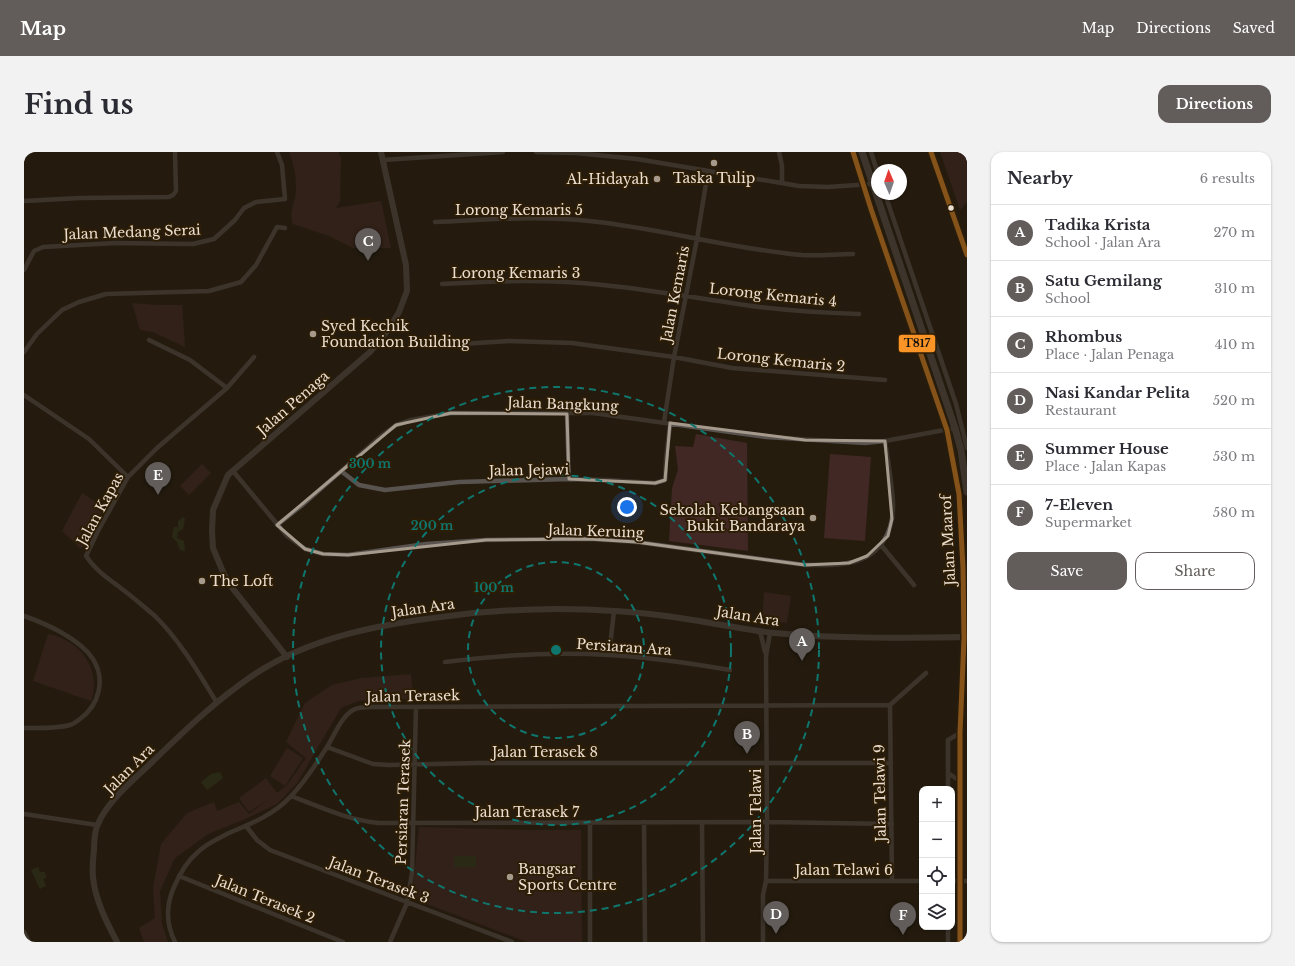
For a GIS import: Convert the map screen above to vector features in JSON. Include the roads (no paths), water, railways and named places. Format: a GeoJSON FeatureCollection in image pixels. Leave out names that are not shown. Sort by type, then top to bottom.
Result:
{"type":"FeatureCollection","features":[{"type":"Feature","properties":{"kind":"main road","name":"Jalan Maarof"},"geometry":{"type":"LineString","coordinates":[[857,153],[871,182]]}},
{"type":"Feature","properties":{"kind":"main road","name":"Jalan Maarof"},"geometry":{"type":"LineString","coordinates":[[857,153],[863,185],[947,430],[952,448],[964,532],[966,638],[960,733],[960,942]]}},
{"type":"Feature","properties":{"kind":"main road","name":"Jalan Maarof"},"geometry":{"type":"LineString","coordinates":[[877,200],[955,428],[961,450],[967,492]]}},
{"type":"Feature","properties":{"kind":"street"},"geometry":{"type":"LineString","coordinates":[[24,201],[80,198],[169,197],[176,191],[175,152]]}},
{"type":"Feature","properties":{"kind":"street","name":"Jalan Medang Serai"},"geometry":{"type":"LineString","coordinates":[[24,270],[34,251],[43,247],[115,243],[193,244],[214,239],[235,220],[244,208],[256,202],[285,200],[282,165],[277,152]]}},
{"type":"Feature","properties":{"kind":"street","name":"Jalan Penaga"},"geometry":{"type":"LineString","coordinates":[[287,657],[230,585],[223,572],[213,548],[213,510],[228,475],[370,352],[388,330],[399,312],[407,291],[406,265],[381,152]]}},
{"type":"Feature","properties":{"kind":"street"},"geometry":{"type":"LineString","coordinates":[[383,160],[503,152]]}},
{"type":"Feature","properties":{"kind":"street"},"geometry":{"type":"LineString","coordinates":[[536,152],[576,153],[638,159],[799,186],[828,187],[871,184]]}},
{"type":"Feature","properties":{"kind":"street"},"geometry":{"type":"LineString","coordinates":[[779,152],[782,166],[782,183]]}},
{"type":"Feature","properties":{"kind":"street"},"geometry":{"type":"LineString","coordinates":[[871,152],[875,164]]}},
{"type":"Feature","properties":{"kind":"street"},"geometry":{"type":"LineString","coordinates":[[931,152],[967,255]]}},
{"type":"Feature","properties":{"kind":"street","name":"Jalan Kemaris"},"geometry":{"type":"LineString","coordinates":[[664,422],[674,357],[697,239],[708,171]]}},
{"type":"Feature","properties":{"kind":"street"},"geometry":{"type":"LineString","coordinates":[[887,200],[956,404],[967,448]]}},
{"type":"Feature","properties":{"kind":"street","name":"Lorong Kemaris 5"},"geometry":{"type":"LineString","coordinates":[[435,222],[534,218],[589,220],[697,239],[803,255],[853,254]]}},
{"type":"Feature","properties":{"kind":"street"},"geometry":{"type":"LineString","coordinates":[[24,352],[37,334],[62,310],[79,302],[106,294],[209,291],[241,282],[256,265],[277,227],[285,228]]}},
{"type":"Feature","properties":{"kind":"street","name":"Lorong Kemaris 3"},"geometry":{"type":"LineString","coordinates":[[442,284],[493,281],[550,281],[603,285],[685,296]]}},
{"type":"Feature","properties":{"kind":"street","name":"Lorong Kemaris 4"},"geometry":{"type":"LineString","coordinates":[[685,296],[760,307],[859,314]]}},
{"type":"Feature","properties":{"kind":"street"},"geometry":{"type":"LineString","coordinates":[[149,340],[190,360],[227,388]]}},
{"type":"Feature","properties":{"kind":"street","name":"Lorong Kemaris 2"},"geometry":{"type":"LineString","coordinates":[[445,345],[509,341],[572,343],[674,357],[732,368],[885,380]]}},
{"type":"Feature","properties":{"kind":"street","name":"Jalan Kapas"},"geometry":{"type":"LineString","coordinates":[[217,703],[175,637],[155,616],[90,564],[86,556],[128,477],[157,448],[227,388],[254,357]]}},
{"type":"Feature","properties":{"kind":"street"},"geometry":{"type":"LineString","coordinates":[[24,395],[89,439],[128,477]]}},
{"type":"Feature","properties":{"kind":"street","name":"Jalan Bangkung"},"geometry":{"type":"LineString","coordinates":[[277,524],[301,506],[381,436],[396,425],[411,420],[451,413],[593,413],[766,437],[865,443],[885,441],[955,428]]}},
{"type":"Feature","properties":{"kind":"street"},"geometry":{"type":"LineString","coordinates":[[567,414],[569,479]]}},
{"type":"Feature","properties":{"kind":"street","name":"Jalan Jejawi"},"geometry":{"type":"LineString","coordinates":[[340,471],[360,485],[385,490],[459,482],[569,479],[655,483],[665,480],[670,423]]}},
{"type":"Feature","properties":{"kind":"street","name":"Jalan Keruing"},"geometry":{"type":"LineString","coordinates":[[233,471],[287,536],[305,549],[322,554],[348,555],[426,544],[486,540],[589,540],[636,542],[805,565],[826,566],[849,563],[867,556],[881,546],[888,536],[892,519],[893,503],[885,441]]}},
{"type":"Feature","properties":{"kind":"street"},"geometry":{"type":"LineString","coordinates":[[881,546],[914,585]]}},
{"type":"Feature","properties":{"kind":"street","name":"Jalan Ara"},"geometry":{"type":"LineString","coordinates":[[117,942],[102,909],[94,886],[92,868],[97,825],[112,802],[141,773],[217,703],[253,675],[312,645],[347,634],[422,619],[491,611],[537,609],[614,611],[660,615],[770,633],[831,637],[966,638]]}},
{"type":"Feature","properties":{"kind":"street","name":"Persiaran Ara"},"geometry":{"type":"LineString","coordinates":[[609,655],[614,611]]}},
{"type":"Feature","properties":{"kind":"street"},"geometry":{"type":"LineString","coordinates":[[24,616],[72,639],[93,660],[99,676],[99,690],[97,699],[85,716],[71,725],[45,728],[24,728]]}},
{"type":"Feature","properties":{"kind":"street","name":"Jalan Telawi"},"geometry":{"type":"LineString","coordinates":[[760,631],[766,656]]}},
{"type":"Feature","properties":{"kind":"street","name":"Jalan Telawi"},"geometry":{"type":"LineString","coordinates":[[763,942],[763,895],[766,881],[767,822],[766,656],[770,633]]}},
{"type":"Feature","properties":{"kind":"street","name":"Persiaran Ara"},"geometry":{"type":"LineString","coordinates":[[445,662],[527,654],[609,655],[676,661],[730,670]]}},
{"type":"Feature","properties":{"kind":"street"},"geometry":{"type":"LineString","coordinates":[[766,706],[890,705],[926,673]]}},
{"type":"Feature","properties":{"kind":"street","name":"Jalan Telawi 9"},"geometry":{"type":"LineString","coordinates":[[890,705],[892,881]]}},
{"type":"Feature","properties":{"kind":"street","name":"Jalan Terasek"},"geometry":{"type":"LineString","coordinates":[[175,942],[171,934],[168,909],[169,897],[186,863],[198,851],[216,839],[246,826],[279,807],[291,796],[327,747],[344,718],[352,710],[360,708],[416,706],[766,706]]}},
{"type":"Feature","properties":{"kind":"street","name":"Persiaran Terasek"},"geometry":{"type":"LineString","coordinates":[[390,942],[407,903],[412,873],[416,706]]}},
{"type":"Feature","properties":{"kind":"street"},"geometry":{"type":"LineString","coordinates":[[948,786],[948,740],[960,733]]}},
{"type":"Feature","properties":{"kind":"street","name":"Jalan Terasek 8"},"geometry":{"type":"LineString","coordinates":[[327,747],[374,764],[389,765],[891,763]]}},
{"type":"Feature","properties":{"kind":"street"},"geometry":{"type":"LineString","coordinates":[[948,773],[960,781]]}},
{"type":"Feature","properties":{"kind":"street","name":"Jalan Terasek 7"},"geometry":{"type":"LineString","coordinates":[[291,796],[338,814],[366,821],[413,823],[767,822],[892,824]]}},
{"type":"Feature","properties":{"kind":"street"},"geometry":{"type":"LineString","coordinates":[[24,814],[97,825]]}},
{"type":"Feature","properties":{"kind":"street"},"geometry":{"type":"LineString","coordinates":[[644,822],[645,942]]}},
{"type":"Feature","properties":{"kind":"street"},"geometry":{"type":"LineString","coordinates":[[702,822],[703,942]]}},
{"type":"Feature","properties":{"kind":"street"},"geometry":{"type":"LineString","coordinates":[[590,823],[590,942]]}},
{"type":"Feature","properties":{"kind":"street","name":"Jalan Terasek 3"},"geometry":{"type":"LineString","coordinates":[[246,826],[263,846],[270,850],[512,942]]}},
{"type":"Feature","properties":{"kind":"street","name":"Jalan Terasek 2"},"geometry":{"type":"LineString","coordinates":[[179,876],[343,942]]}},
{"type":"Feature","properties":{"kind":"street","name":"Jalan Telawi 6"},"geometry":{"type":"LineString","coordinates":[[766,881],[919,881]]}},
{"type":"Feature","properties":{"kind":"street"},"geometry":{"type":"LineString","coordinates":[[948,930],[948,942]]}},
{"type":"Feature","properties":{"kind":"street"},"geometry":{"type":"LineString","coordinates":[[24,932],[29,942]]}},
{"type":"Feature","properties":{"kind":"place","name":"Taska Tulip"},"geometry":{"type":"Point","coordinates":[714,163]}},
{"type":"Feature","properties":{"kind":"place","name":"Al-Hidayah"},"geometry":{"type":"Point","coordinates":[657,179]}},
{"type":"Feature","properties":{"kind":"place","name":"Rhombus"},"geometry":{"type":"Point","coordinates":[368,261]}},
{"type":"Feature","properties":{"kind":"place","name":"Syed Kechik Foundation Building"},"geometry":{"type":"Point","coordinates":[313,334]}},
{"type":"Feature","properties":{"kind":"place","name":"Summer House"},"geometry":{"type":"Point","coordinates":[158,495]}},
{"type":"Feature","properties":{"kind":"place","name":"Sekolah Kebangsaan Bukit Bandaraya"},"geometry":{"type":"Point","coordinates":[813,518]}},
{"type":"Feature","properties":{"kind":"place","name":"The Loft"},"geometry":{"type":"Point","coordinates":[202,581]}},
{"type":"Feature","properties":{"kind":"place","name":"Tadika Krista"},"geometry":{"type":"Point","coordinates":[802,661]}},
{"type":"Feature","properties":{"kind":"place","name":"Satu Gemilang"},"geometry":{"type":"Point","coordinates":[747,754]}},
{"type":"Feature","properties":{"kind":"place","name":"Bangsar Sports Centre"},"geometry":{"type":"Point","coordinates":[510,877]}},
{"type":"Feature","properties":{"kind":"place","name":"Nasi Kandar Pelita"},"geometry":{"type":"Point","coordinates":[776,934]}},
{"type":"Feature","properties":{"kind":"place","name":"7-Eleven"},"geometry":{"type":"Point","coordinates":[903,935]}}]}
